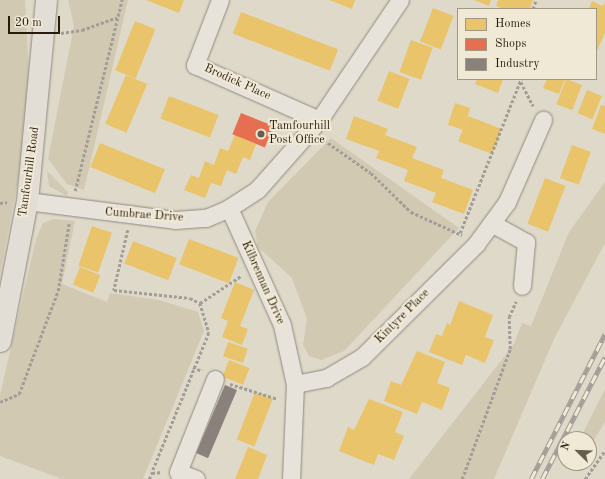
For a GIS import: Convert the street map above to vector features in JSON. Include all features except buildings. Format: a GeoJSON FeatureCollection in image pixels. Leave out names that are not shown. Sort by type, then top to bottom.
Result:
{"type":"FeatureCollection","features":[{"type":"Feature","properties":{"kind":"main road","name":"Tamfourhill Road"},"geometry":{"type":"LineString","coordinates":[[0,341],[27,201],[44,36],[46,0]]}},
{"type":"Feature","properties":{"kind":"street","name":"Brodick Place"},"geometry":{"type":"LineString","coordinates":[[220,0],[195,65],[315,125]]}},
{"type":"Feature","properties":{"kind":"street","name":"Cumbrae Drive"},"geometry":{"type":"LineString","coordinates":[[27,201],[131,217],[175,220],[206,218],[229,208],[257,190],[315,125],[400,0]]}},
{"type":"Feature","properties":{"kind":"street","name":"Kintyre Place"},"geometry":{"type":"LineString","coordinates":[[295,384],[326,378],[362,357],[476,244],[493,224],[507,202],[543,120]]}},
{"type":"Feature","properties":{"kind":"street","name":"Kilbrennan Drive"},"geometry":{"type":"LineString","coordinates":[[229,208],[282,325],[295,384],[291,479]]}},
{"type":"Feature","properties":{"kind":"street"},"geometry":{"type":"LineString","coordinates":[[493,224],[526,242],[522,286]]}},
{"type":"Feature","properties":{"kind":"street"},"geometry":{"type":"LineString","coordinates":[[196,479],[178,472],[215,379]]}},
{"type":"Feature","properties":{"kind":"path"},"geometry":{"type":"LineString","coordinates":[[44,36],[82,30],[117,17]]}},
{"type":"Feature","properties":{"kind":"path"},"geometry":{"type":"LineString","coordinates":[[460,233],[521,80]]}},
{"type":"Feature","properties":{"kind":"path"},"geometry":{"type":"LineString","coordinates":[[521,80],[543,120]]}},
{"type":"Feature","properties":{"kind":"path"},"geometry":{"type":"LineString","coordinates":[[315,125],[371,173],[411,212],[460,233],[476,244]]}},
{"type":"Feature","properties":{"kind":"path"},"geometry":{"type":"LineString","coordinates":[[131,217],[114,290],[190,298],[200,303],[209,333],[193,367],[152,473]]}},
{"type":"Feature","properties":{"kind":"path"},"geometry":{"type":"LineString","coordinates":[[200,303],[255,265]]}},
{"type":"Feature","properties":{"kind":"path"},"geometry":{"type":"LineString","coordinates":[[462,479],[510,349],[509,318],[522,286]]}},
{"type":"Feature","properties":{"kind":"path"},"geometry":{"type":"LineString","coordinates":[[193,367],[215,379],[295,403]]}},
{"type":"Feature","properties":{"kind":"path"},"geometry":{"type":"LineString","coordinates":[[585,479],[605,450]]}},
{"type":"Feature","properties":{"kind":"shaded area"},"geometry":{"type":"Polygon","coordinates":[[[0,0],[25,0],[29,75],[19,175],[0,275],[0,0]]]}},
{"type":"Feature","properties":{"kind":"shaded area"},"geometry":{"type":"Polygon","coordinates":[[[68,0],[128,0],[84,190],[67,184],[48,159],[74,26],[68,0]]]}},
{"type":"Feature","properties":{"kind":"shaded area"},"geometry":{"type":"Polygon","coordinates":[[[331,138],[459,228],[344,351],[321,360],[309,356],[303,345],[307,319],[292,278],[258,247],[255,231],[268,202],[331,138]]]}},
{"type":"Feature","properties":{"kind":"shaded area"},"geometry":{"type":"Polygon","coordinates":[[[47,171],[68,192],[67,196],[49,186],[47,171]]]}},
{"type":"Feature","properties":{"kind":"shaded area"},"geometry":{"type":"Polygon","coordinates":[[[605,182],[605,243],[554,339],[494,479],[409,479],[514,344],[522,323],[531,326],[569,232],[605,182]]]}},
{"type":"Feature","properties":{"kind":"shaded area"},"geometry":{"type":"Polygon","coordinates":[[[54,219],[75,221],[62,284],[107,302],[110,293],[159,300],[198,312],[204,331],[143,479],[62,479],[0,456],[0,395],[36,239],[43,223],[54,219]]]}},
{"type":"Feature","properties":{"kind":"shaded area"},"geometry":{"type":"Polygon","coordinates":[[[605,389],[605,422],[597,435],[597,431],[584,431],[605,389]]]}},
{"type":"Feature","properties":{"kind":"railway"},"geometry":{"type":"LineString","coordinates":[[531,479],[605,334]]}},
{"type":"Feature","properties":{"kind":"railway"},"geometry":{"type":"LineString","coordinates":[[542,479],[605,357]]}},
{"type":"Feature","properties":{"kind":"place","name":"Tamfourhill Post Office"},"geometry":{"type":"Point","coordinates":[261,134]}}]}
